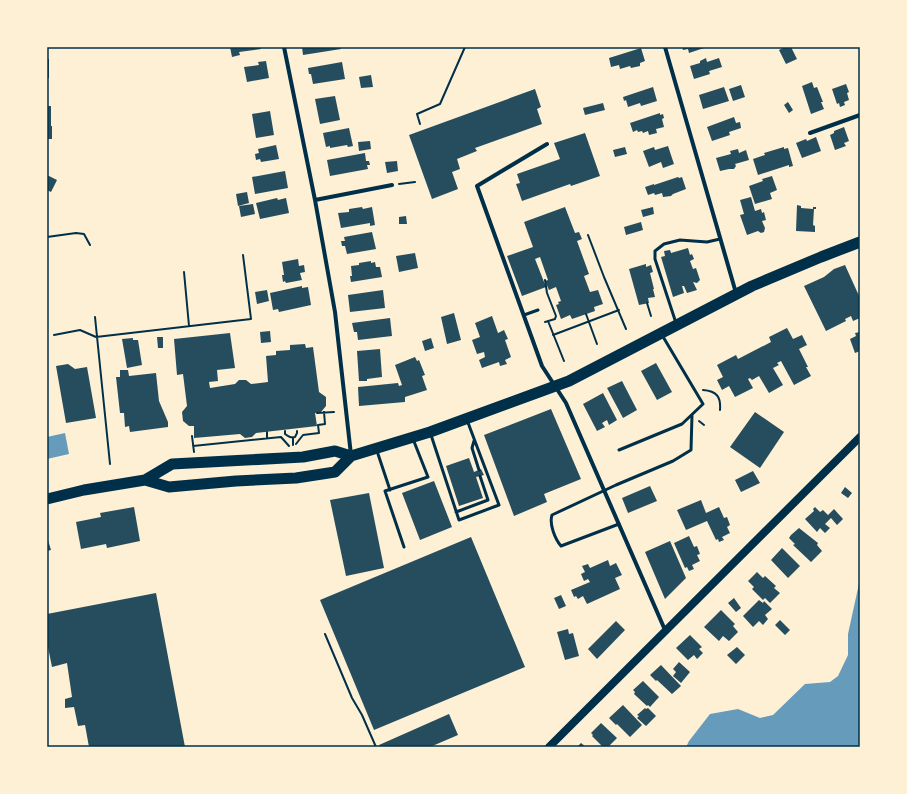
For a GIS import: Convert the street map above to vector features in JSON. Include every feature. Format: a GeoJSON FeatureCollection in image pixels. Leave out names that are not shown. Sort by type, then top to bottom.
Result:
{"type":"FeatureCollection","features":[{"type":"Feature","properties":{"kind":"highway"},"geometry":{"type":"LineString","coordinates":[[145,480],[169,487],[307,477],[335,472],[351,456],[430,432],[569,381],[737,294],[779,274],[860,242]]}},
{"type":"Feature","properties":{"kind":"highway"},"geometry":{"type":"LineString","coordinates":[[47,499],[84,490],[145,480],[172,464],[303,457],[336,451],[351,456]]}},
{"type":"Feature","properties":{"kind":"main road"},"geometry":{"type":"LineString","coordinates":[[549,747],[860,437]]}},
{"type":"Feature","properties":{"kind":"street"},"geometry":{"type":"LineString","coordinates":[[284,47],[315,200],[335,312],[351,456]]}},
{"type":"Feature","properties":{"kind":"street"},"geometry":{"type":"LineString","coordinates":[[665,47],[737,294]]}},
{"type":"Feature","properties":{"kind":"street"},"geometry":{"type":"LineString","coordinates":[[810,133],[860,115]]}},
{"type":"Feature","properties":{"kind":"street"},"geometry":{"type":"LineString","coordinates":[[547,144],[477,186],[542,366],[566,403],[665,630]]}},
{"type":"Feature","properties":{"kind":"street"},"geometry":{"type":"LineString","coordinates":[[315,200],[392,185]]}},
{"type":"Feature","properties":{"kind":"lane"},"geometry":{"type":"LineString","coordinates":[[676,325],[655,259],[655,251],[664,244],[680,240],[707,242],[720,239]]}},
{"type":"Feature","properties":{"kind":"lane"},"geometry":{"type":"LineString","coordinates":[[524,315],[538,310]]}},
{"type":"Feature","properties":{"kind":"lane"},"geometry":{"type":"LineString","coordinates":[[619,450],[682,424],[703,404],[661,333]]}},
{"type":"Feature","properties":{"kind":"lane"},"geometry":{"type":"LineString","coordinates":[[619,524],[561,546],[550,521],[552,515],[604,490],[673,461],[691,450],[692,415]]}},
{"type":"Feature","properties":{"kind":"lane"},"geometry":{"type":"LineString","coordinates":[[430,432],[459,520],[499,505],[467,419]]}},
{"type":"Feature","properties":{"kind":"lane"},"geometry":{"type":"LineString","coordinates":[[404,547],[385,491],[428,477],[413,437]]}},
{"type":"Feature","properties":{"kind":"lane"},"geometry":{"type":"LineString","coordinates":[[475,441],[472,448],[479,470]]}},
{"type":"Feature","properties":{"kind":"lane"},"geometry":{"type":"LineString","coordinates":[[376,449],[390,490]]}},
{"type":"Feature","properties":{"kind":"lane"},"geometry":{"type":"LineString","coordinates":[[456,512],[488,500],[480,476]]}},
{"type":"Feature","properties":{"kind":"path"},"geometry":{"type":"LineString","coordinates":[[420,124],[417,114],[440,104],[465,47]]}},
{"type":"Feature","properties":{"kind":"path"},"geometry":{"type":"LineString","coordinates":[[392,185],[415,182]]}},
{"type":"Feature","properties":{"kind":"path"},"geometry":{"type":"LineString","coordinates":[[47,237],[76,233],[84,234],[90,245]]}},
{"type":"Feature","properties":{"kind":"path"},"geometry":{"type":"LineString","coordinates":[[588,234],[626,329]]}},
{"type":"Feature","properties":{"kind":"path"},"geometry":{"type":"LineString","coordinates":[[54,335],[80,330],[96,337],[251,320],[243,255]]}},
{"type":"Feature","properties":{"kind":"path"},"geometry":{"type":"LineString","coordinates":[[184,272],[189,326]]}},
{"type":"Feature","properties":{"kind":"path"},"geometry":{"type":"LineString","coordinates":[[545,280],[547,293],[556,316],[554,319],[547,322],[554,335],[564,361]]}},
{"type":"Feature","properties":{"kind":"path"},"geometry":{"type":"LineString","coordinates":[[647,303],[651,316]]}},
{"type":"Feature","properties":{"kind":"path"},"geometry":{"type":"LineString","coordinates":[[554,335],[619,310]]}},
{"type":"Feature","properties":{"kind":"path"},"geometry":{"type":"LineString","coordinates":[[586,314],[597,344]]}},
{"type":"Feature","properties":{"kind":"path"},"geometry":{"type":"LineString","coordinates":[[94,317],[110,464]]}},
{"type":"Feature","properties":{"kind":"path"},"geometry":{"type":"LineString","coordinates":[[703,390],[711,390],[720,398],[720,410]]}},
{"type":"Feature","properties":{"kind":"path"},"geometry":{"type":"LineString","coordinates":[[285,431],[285,434],[292,438],[295,445],[303,435],[319,433],[318,425],[325,424],[324,412]]}},
{"type":"Feature","properties":{"kind":"path"},"geometry":{"type":"LineString","coordinates":[[317,413],[334,412]]}},
{"type":"Feature","properties":{"kind":"path"},"geometry":{"type":"LineString","coordinates":[[698,420],[704,425]]}},
{"type":"Feature","properties":{"kind":"path"},"geometry":{"type":"LineString","coordinates":[[292,438],[295,437],[297,430]]}},
{"type":"Feature","properties":{"kind":"path"},"geometry":{"type":"LineString","coordinates":[[267,432],[267,438]]}},
{"type":"Feature","properties":{"kind":"path"},"geometry":{"type":"LineString","coordinates":[[192,436],[194,453]]}},
{"type":"Feature","properties":{"kind":"path"},"geometry":{"type":"LineString","coordinates":[[193,446],[281,437],[289,446]]}},
{"type":"Feature","properties":{"kind":"path"},"geometry":{"type":"LineString","coordinates":[[325,634],[352,698],[376,747]]}},
{"type":"Feature","properties":{"kind":"water"},"geometry":{"type":"Polygon","coordinates":[[[65,433],[69,454],[47,459],[47,437],[65,433]]]}},
{"type":"Feature","properties":{"kind":"water"},"geometry":{"type":"Polygon","coordinates":[[[860,579],[860,747],[686,747],[710,714],[738,709],[760,718],[773,715],[805,684],[830,682],[838,676],[848,655],[848,634],[860,579]]]}},
{"type":"Feature","properties":{"kind":"building"},"geometry":{"type":"Polygon","coordinates":[[[230,47],[260,47],[261,49],[239,52],[240,55],[232,57],[230,47]]]}},
{"type":"Feature","properties":{"kind":"building"},"geometry":{"type":"Polygon","coordinates":[[[302,47],[340,47],[341,49],[303,55],[302,47]]]}},
{"type":"Feature","properties":{"kind":"building"},"geometry":{"type":"Polygon","coordinates":[[[682,47],[704,48],[689,53],[688,49],[683,50],[682,47]]]}},
{"type":"Feature","properties":{"kind":"building"},"geometry":{"type":"Polygon","coordinates":[[[785,47],[791,47],[797,59],[786,64],[779,50],[785,47]]]}},
{"type":"Feature","properties":{"kind":"building"},"geometry":{"type":"Polygon","coordinates":[[[641,48],[645,61],[640,63],[640,66],[631,68],[630,66],[620,69],[619,65],[611,67],[609,58],[641,48]]]}},
{"type":"Feature","properties":{"kind":"building"},"geometry":{"type":"Polygon","coordinates":[[[706,58],[707,62],[719,58],[722,67],[709,71],[710,74],[694,79],[690,66],[700,63],[700,61],[706,58]]]}},
{"type":"Feature","properties":{"kind":"building"},"geometry":{"type":"Polygon","coordinates":[[[47,59],[49,59],[49,78],[47,78],[47,59]]]}},
{"type":"Feature","properties":{"kind":"building"},"geometry":{"type":"Polygon","coordinates":[[[266,61],[269,78],[247,82],[244,67],[259,65],[258,62],[266,61]]]}},
{"type":"Feature","properties":{"kind":"building"},"geometry":{"type":"Polygon","coordinates":[[[342,62],[345,79],[313,84],[308,68],[342,62]]]}},
{"type":"Feature","properties":{"kind":"building"},"geometry":{"type":"Polygon","coordinates":[[[371,75],[373,87],[361,88],[359,77],[371,75]]]}},
{"type":"Feature","properties":{"kind":"building"},"geometry":{"type":"Polygon","coordinates":[[[812,82],[814,88],[817,87],[824,109],[811,114],[802,86],[812,82]]]}},
{"type":"Feature","properties":{"kind":"building"},"geometry":{"type":"Polygon","coordinates":[[[846,84],[849,92],[847,93],[849,100],[844,102],[845,105],[840,107],[839,103],[837,104],[832,89],[846,84]]]}},
{"type":"Feature","properties":{"kind":"building"},"geometry":{"type":"Polygon","coordinates":[[[741,85],[745,97],[733,101],[729,89],[741,85]]]}},
{"type":"Feature","properties":{"kind":"building"},"geometry":{"type":"Polygon","coordinates":[[[653,87],[657,101],[641,106],[640,103],[628,107],[626,100],[624,101],[623,97],[653,87]]]}},
{"type":"Feature","properties":{"kind":"building"},"geometry":{"type":"Polygon","coordinates":[[[724,87],[729,101],[703,109],[699,95],[724,87]]]}},
{"type":"Feature","properties":{"kind":"building"},"geometry":{"type":"Polygon","coordinates":[[[535,89],[541,107],[537,109],[542,124],[475,148],[477,151],[457,159],[460,169],[452,172],[458,189],[432,199],[409,135],[535,89]]]}},
{"type":"Feature","properties":{"kind":"building"},"geometry":{"type":"Polygon","coordinates":[[[335,96],[340,120],[320,124],[315,99],[335,96]]]}},
{"type":"Feature","properties":{"kind":"building"},"geometry":{"type":"Polygon","coordinates":[[[788,102],[793,110],[789,113],[784,105],[788,102]]]}},
{"type":"Feature","properties":{"kind":"building"},"geometry":{"type":"Polygon","coordinates":[[[603,103],[605,110],[585,115],[583,108],[603,103]]]}},
{"type":"Feature","properties":{"kind":"building"},"geometry":{"type":"Polygon","coordinates":[[[47,106],[51,106],[52,139],[47,139],[47,106]]]}},
{"type":"Feature","properties":{"kind":"building"},"geometry":{"type":"Polygon","coordinates":[[[270,111],[274,135],[256,138],[252,114],[270,111]]]}},
{"type":"Feature","properties":{"kind":"building"},"geometry":{"type":"Polygon","coordinates":[[[660,113],[660,115],[663,114],[664,118],[662,119],[664,127],[656,129],[657,133],[649,135],[648,131],[643,133],[642,131],[638,132],[637,130],[633,132],[630,123],[660,113]]]}},
{"type":"Feature","properties":{"kind":"building"},"geometry":{"type":"Polygon","coordinates":[[[734,117],[736,123],[740,122],[741,128],[729,132],[730,135],[712,141],[707,127],[734,117]]]}},
{"type":"Feature","properties":{"kind":"building"},"geometry":{"type":"Polygon","coordinates":[[[844,127],[849,141],[844,143],[846,146],[835,150],[830,135],[834,133],[834,131],[844,127]]]}},
{"type":"Feature","properties":{"kind":"building"},"geometry":{"type":"Polygon","coordinates":[[[349,128],[353,146],[348,147],[347,145],[330,148],[330,146],[326,147],[323,133],[349,128]]]}},
{"type":"Feature","properties":{"kind":"building"},"geometry":{"type":"Polygon","coordinates":[[[585,133],[600,176],[571,186],[570,184],[522,201],[516,184],[520,183],[517,174],[560,159],[554,143],[585,133]]]}},
{"type":"Feature","properties":{"kind":"building"},"geometry":{"type":"Polygon","coordinates":[[[816,137],[821,151],[802,158],[796,143],[806,139],[807,141],[816,137]]]}},
{"type":"Feature","properties":{"kind":"building"},"geometry":{"type":"Polygon","coordinates":[[[370,141],[371,149],[359,151],[358,142],[370,141]]]}},
{"type":"Feature","properties":{"kind":"building"},"geometry":{"type":"Polygon","coordinates":[[[276,145],[279,159],[261,162],[260,159],[256,160],[255,154],[259,153],[258,149],[276,145]]]}},
{"type":"Feature","properties":{"kind":"building"},"geometry":{"type":"Polygon","coordinates":[[[668,146],[674,164],[663,168],[661,162],[649,167],[643,151],[654,147],[655,150],[668,146]]]}},
{"type":"Feature","properties":{"kind":"building"},"geometry":{"type":"Polygon","coordinates":[[[625,147],[627,154],[615,157],[613,150],[625,147]]]}},
{"type":"Feature","properties":{"kind":"building"},"geometry":{"type":"Polygon","coordinates":[[[784,147],[784,149],[788,148],[793,166],[789,167],[789,165],[758,175],[753,159],[765,155],[764,153],[784,147]]]}},
{"type":"Feature","properties":{"kind":"building"},"geometry":{"type":"Polygon","coordinates":[[[738,149],[739,153],[746,150],[749,160],[735,164],[736,166],[734,169],[720,171],[716,158],[731,154],[730,151],[738,149]]]}},
{"type":"Feature","properties":{"kind":"building"},"geometry":{"type":"Polygon","coordinates":[[[365,153],[366,161],[369,161],[370,165],[367,165],[368,169],[330,176],[327,160],[365,153]]]}},
{"type":"Feature","properties":{"kind":"building"},"geometry":{"type":"Polygon","coordinates":[[[397,161],[398,171],[387,173],[385,162],[397,161]]]}},
{"type":"Feature","properties":{"kind":"building"},"geometry":{"type":"Polygon","coordinates":[[[285,171],[288,188],[255,194],[252,177],[285,171]]]}},
{"type":"Feature","properties":{"kind":"building"},"geometry":{"type":"Polygon","coordinates":[[[47,175],[57,180],[51,192],[47,190],[47,175]]]}},
{"type":"Feature","properties":{"kind":"building"},"geometry":{"type":"Polygon","coordinates":[[[772,176],[777,190],[770,193],[772,199],[755,204],[749,186],[763,181],[762,179],[772,176]]]}},
{"type":"Feature","properties":{"kind":"building"},"geometry":{"type":"Polygon","coordinates":[[[682,177],[686,189],[671,196],[663,197],[662,193],[648,195],[645,187],[682,177]]]}},
{"type":"Feature","properties":{"kind":"building"},"geometry":{"type":"Polygon","coordinates":[[[247,192],[249,203],[238,206],[236,194],[247,192]]]}},
{"type":"Feature","properties":{"kind":"building"},"geometry":{"type":"Polygon","coordinates":[[[751,197],[755,211],[761,209],[762,213],[764,212],[766,220],[762,221],[765,228],[764,232],[761,233],[758,231],[747,235],[740,215],[744,214],[740,200],[751,197]]]}},
{"type":"Feature","properties":{"kind":"building"},"geometry":{"type":"Polygon","coordinates":[[[277,198],[278,200],[286,198],[289,213],[260,219],[256,203],[277,198]]]}},
{"type":"Feature","properties":{"kind":"building"},"geometry":{"type":"Polygon","coordinates":[[[253,204],[255,214],[241,217],[239,206],[253,204]]]}},
{"type":"Feature","properties":{"kind":"building"},"geometry":{"type":"Polygon","coordinates":[[[797,205],[801,206],[801,208],[813,209],[813,207],[816,207],[816,209],[814,209],[813,225],[815,226],[815,232],[796,231],[797,205]]]}},
{"type":"Feature","properties":{"kind":"building"},"geometry":{"type":"Polygon","coordinates":[[[362,207],[363,209],[372,207],[375,225],[370,226],[370,223],[341,228],[338,213],[349,212],[349,209],[362,207]]]}},
{"type":"Feature","properties":{"kind":"building"},"geometry":{"type":"Polygon","coordinates":[[[565,207],[575,233],[579,232],[582,239],[577,241],[589,274],[584,276],[590,292],[598,290],[603,304],[594,307],[595,311],[572,319],[570,315],[561,319],[556,305],[561,301],[556,287],[549,290],[545,281],[548,280],[540,257],[535,259],[546,287],[522,296],[507,256],[533,247],[524,222],[565,207]]]}},
{"type":"Feature","properties":{"kind":"building"},"geometry":{"type":"Polygon","coordinates":[[[653,207],[654,214],[643,217],[641,210],[653,207]]]}},
{"type":"Feature","properties":{"kind":"building"},"geometry":{"type":"Polygon","coordinates":[[[406,216],[407,224],[399,224],[399,217],[406,216]]]}},
{"type":"Feature","properties":{"kind":"building"},"geometry":{"type":"Polygon","coordinates":[[[641,222],[643,230],[626,235],[624,227],[641,222]]]}},
{"type":"Feature","properties":{"kind":"building"},"geometry":{"type":"Polygon","coordinates":[[[372,232],[376,249],[347,254],[345,246],[342,246],[341,241],[345,241],[344,237],[372,232]]]}},
{"type":"Feature","properties":{"kind":"building"},"geometry":{"type":"Polygon","coordinates":[[[688,248],[690,255],[692,254],[694,259],[690,261],[693,269],[696,268],[700,280],[697,283],[693,282],[697,290],[687,293],[684,286],[682,286],[684,293],[673,297],[661,257],[665,256],[664,251],[670,250],[671,253],[688,248]]]}},
{"type":"Feature","properties":{"kind":"building"},"geometry":{"type":"Polygon","coordinates":[[[415,253],[418,268],[399,272],[396,256],[415,253]]]}},
{"type":"Feature","properties":{"kind":"building"},"geometry":{"type":"Polygon","coordinates":[[[298,259],[299,266],[304,265],[305,272],[300,273],[302,280],[286,283],[285,281],[283,282],[282,275],[284,275],[282,262],[298,259]]]}},
{"type":"Feature","properties":{"kind":"building"},"geometry":{"type":"Polygon","coordinates":[[[371,261],[371,263],[375,262],[376,267],[380,267],[382,277],[351,282],[351,266],[371,261]]]}},
{"type":"Feature","properties":{"kind":"building"},"geometry":{"type":"Polygon","coordinates":[[[646,264],[646,267],[651,265],[653,272],[650,273],[655,297],[648,298],[649,303],[639,305],[629,269],[646,264]]]}},
{"type":"Feature","properties":{"kind":"building"},"geometry":{"type":"Polygon","coordinates":[[[845,265],[860,298],[860,318],[853,321],[851,316],[845,319],[846,321],[826,331],[804,286],[824,277],[834,269],[845,265]]]}},
{"type":"Feature","properties":{"kind":"building"},"geometry":{"type":"Polygon","coordinates":[[[302,286],[302,288],[308,287],[311,305],[279,312],[278,309],[273,310],[270,293],[302,286]]]}},
{"type":"Feature","properties":{"kind":"building"},"geometry":{"type":"Polygon","coordinates":[[[267,290],[269,301],[257,304],[255,292],[267,290]]]}},
{"type":"Feature","properties":{"kind":"building"},"geometry":{"type":"Polygon","coordinates":[[[383,290],[385,308],[350,312],[348,295],[383,290]]]}},
{"type":"Feature","properties":{"kind":"building"},"geometry":{"type":"Polygon","coordinates":[[[454,313],[461,340],[447,344],[441,317],[454,313]]]}},
{"type":"Feature","properties":{"kind":"building"},"geometry":{"type":"Polygon","coordinates":[[[492,316],[498,333],[504,330],[508,339],[505,340],[511,357],[505,360],[507,364],[500,366],[499,362],[482,368],[479,360],[485,357],[484,352],[477,354],[472,340],[480,337],[475,323],[492,316]]]}},
{"type":"Feature","properties":{"kind":"building"},"geometry":{"type":"Polygon","coordinates":[[[390,318],[392,336],[358,340],[357,332],[354,332],[352,323],[390,318]]]}},
{"type":"Feature","properties":{"kind":"building"},"geometry":{"type":"Polygon","coordinates":[[[787,328],[793,339],[802,335],[807,345],[799,349],[811,376],[794,385],[781,361],[777,363],[779,365],[773,368],[783,385],[769,393],[759,376],[752,380],[750,378],[748,379],[753,388],[735,397],[729,386],[722,390],[717,380],[723,377],[717,365],[736,355],[738,359],[771,342],[769,337],[787,328]]]}},
{"type":"Feature","properties":{"kind":"building"},"geometry":{"type":"Polygon","coordinates":[[[270,331],[271,342],[261,343],[260,332],[270,331]]]}},
{"type":"Feature","properties":{"kind":"building"},"geometry":{"type":"Polygon","coordinates":[[[860,332],[860,351],[855,353],[850,339],[856,336],[855,333],[860,332]]]}},
{"type":"Feature","properties":{"kind":"building"},"geometry":{"type":"Polygon","coordinates":[[[230,333],[235,368],[217,370],[218,381],[209,382],[210,388],[235,384],[239,380],[246,380],[251,384],[268,382],[266,356],[276,355],[276,351],[290,350],[290,345],[305,344],[306,348],[313,347],[319,392],[326,397],[326,406],[321,412],[315,413],[317,426],[256,433],[252,437],[245,438],[240,434],[194,438],[194,426],[189,426],[183,421],[182,412],[187,406],[183,374],[177,375],[174,339],[230,333]]]}},
{"type":"Feature","properties":{"kind":"building"},"geometry":{"type":"Polygon","coordinates":[[[157,337],[163,337],[163,348],[158,348],[157,337]]]}},
{"type":"Feature","properties":{"kind":"building"},"geometry":{"type":"Polygon","coordinates":[[[133,338],[133,340],[138,340],[142,365],[127,368],[122,339],[133,338]]]}},
{"type":"Feature","properties":{"kind":"building"},"geometry":{"type":"Polygon","coordinates":[[[431,338],[434,348],[425,351],[422,341],[431,338]]]}},
{"type":"Feature","properties":{"kind":"building"},"geometry":{"type":"Polygon","coordinates":[[[380,349],[382,377],[367,379],[367,381],[359,381],[357,351],[380,349]]]}},
{"type":"Feature","properties":{"kind":"building"},"geometry":{"type":"Polygon","coordinates":[[[415,357],[417,361],[419,360],[425,375],[422,376],[427,390],[405,397],[405,402],[359,406],[358,387],[398,383],[399,386],[402,385],[395,365],[415,357]]]}},
{"type":"Feature","properties":{"kind":"building"},"geometry":{"type":"Polygon","coordinates":[[[656,363],[672,392],[657,400],[641,371],[656,363]]]}},
{"type":"Feature","properties":{"kind":"building"},"geometry":{"type":"Polygon","coordinates":[[[68,364],[75,369],[87,367],[96,418],[66,423],[56,366],[68,364]]]}},
{"type":"Feature","properties":{"kind":"building"},"geometry":{"type":"Polygon","coordinates":[[[120,370],[128,370],[129,376],[156,373],[159,401],[168,422],[168,427],[130,432],[129,426],[125,427],[124,413],[120,413],[116,377],[120,377],[120,370]]]}},
{"type":"Feature","properties":{"kind":"building"},"geometry":{"type":"Polygon","coordinates":[[[622,381],[637,410],[623,418],[607,388],[622,381]]]}},
{"type":"Feature","properties":{"kind":"building"},"geometry":{"type":"Polygon","coordinates":[[[603,393],[617,420],[609,425],[607,420],[602,423],[605,427],[597,431],[583,404],[603,393]]]}},
{"type":"Feature","properties":{"kind":"building"},"geometry":{"type":"Polygon","coordinates":[[[551,409],[581,479],[544,494],[547,502],[514,516],[484,435],[551,409]]]}},
{"type":"Feature","properties":{"kind":"building"},"geometry":{"type":"Polygon","coordinates":[[[755,412],[784,432],[760,468],[730,447],[755,412]]]}},
{"type":"Feature","properties":{"kind":"building"},"geometry":{"type":"Polygon","coordinates":[[[469,458],[474,472],[481,469],[484,475],[476,477],[483,498],[459,506],[446,466],[469,458]]]}},
{"type":"Feature","properties":{"kind":"building"},"geometry":{"type":"Polygon","coordinates":[[[753,471],[760,483],[741,492],[735,480],[753,471]]]}},
{"type":"Feature","properties":{"kind":"building"},"geometry":{"type":"Polygon","coordinates":[[[434,481],[452,527],[420,540],[402,493],[434,481]]]}},
{"type":"Feature","properties":{"kind":"building"},"geometry":{"type":"Polygon","coordinates":[[[650,486],[657,501],[628,513],[622,498],[650,486]]]}},
{"type":"Feature","properties":{"kind":"building"},"geometry":{"type":"Polygon","coordinates":[[[845,487],[852,493],[848,498],[841,493],[845,487]]]}},
{"type":"Feature","properties":{"kind":"building"},"geometry":{"type":"Polygon","coordinates":[[[369,493],[384,568],[346,576],[330,500],[369,493]]]}},
{"type":"Feature","properties":{"kind":"building"},"geometry":{"type":"Polygon","coordinates":[[[701,500],[706,513],[719,507],[724,518],[727,517],[730,525],[727,527],[730,533],[722,537],[724,540],[719,542],[718,539],[716,540],[707,521],[686,530],[677,510],[701,500]]]}},
{"type":"Feature","properties":{"kind":"building"},"geometry":{"type":"Polygon","coordinates":[[[134,507],[140,541],[107,548],[106,544],[81,549],[76,522],[101,517],[100,513],[134,507]]]}},
{"type":"Feature","properties":{"kind":"building"},"geometry":{"type":"Polygon","coordinates":[[[815,507],[820,512],[823,510],[828,515],[834,509],[843,519],[837,525],[831,518],[825,524],[830,528],[825,533],[820,528],[817,532],[805,519],[814,511],[813,509],[815,507]]]}},
{"type":"Feature","properties":{"kind":"building"},"geometry":{"type":"Polygon","coordinates":[[[799,528],[818,543],[817,545],[822,551],[811,562],[793,545],[795,544],[789,538],[799,528]]]}},
{"type":"Feature","properties":{"kind":"building"},"geometry":{"type":"Polygon","coordinates":[[[689,536],[694,547],[697,546],[700,554],[697,555],[700,561],[692,565],[694,569],[689,571],[687,567],[685,568],[674,543],[689,536]]]}},
{"type":"Feature","properties":{"kind":"building"},"geometry":{"type":"Polygon","coordinates":[[[47,537],[51,550],[47,551],[47,537]]]}},
{"type":"Feature","properties":{"kind":"building"},"geometry":{"type":"Polygon","coordinates":[[[471,537],[525,667],[374,730],[320,600],[471,537]]]}},
{"type":"Feature","properties":{"kind":"building"},"geometry":{"type":"Polygon","coordinates":[[[670,541],[686,578],[665,599],[645,552],[670,541]]]}},
{"type":"Feature","properties":{"kind":"building"},"geometry":{"type":"Polygon","coordinates":[[[782,548],[800,566],[788,578],[771,560],[782,548]]]}},
{"type":"Feature","properties":{"kind":"building"},"geometry":{"type":"Polygon","coordinates":[[[608,560],[610,566],[616,563],[622,575],[615,578],[620,589],[587,604],[583,596],[578,599],[576,596],[574,597],[571,590],[590,582],[588,579],[584,581],[581,574],[585,572],[582,566],[588,564],[590,568],[608,560]]]}},
{"type":"Feature","properties":{"kind":"building"},"geometry":{"type":"Polygon","coordinates":[[[757,572],[763,578],[765,576],[776,586],[774,588],[780,593],[770,603],[765,598],[763,600],[752,589],[754,587],[748,581],[757,572]]]}},
{"type":"Feature","properties":{"kind":"building"},"geometry":{"type":"Polygon","coordinates":[[[156,593],[185,747],[89,747],[85,725],[78,726],[74,707],[65,708],[65,699],[72,697],[67,663],[52,667],[47,642],[47,614],[156,593]]]}},
{"type":"Feature","properties":{"kind":"building"},"geometry":{"type":"Polygon","coordinates":[[[561,595],[566,606],[559,609],[554,598],[561,595]]]}},
{"type":"Feature","properties":{"kind":"building"},"geometry":{"type":"Polygon","coordinates":[[[734,598],[741,608],[736,612],[728,603],[734,598]]]}},
{"type":"Feature","properties":{"kind":"building"},"geometry":{"type":"Polygon","coordinates":[[[759,600],[763,603],[764,601],[772,609],[765,615],[768,619],[763,625],[759,621],[753,627],[743,616],[759,600]]]}},
{"type":"Feature","properties":{"kind":"building"},"geometry":{"type":"Polygon","coordinates":[[[721,610],[735,624],[733,626],[738,632],[729,641],[723,636],[719,641],[704,627],[721,610]]]}},
{"type":"Feature","properties":{"kind":"building"},"geometry":{"type":"Polygon","coordinates":[[[780,620],[790,630],[785,635],[775,625],[780,620]]]}},
{"type":"Feature","properties":{"kind":"building"},"geometry":{"type":"Polygon","coordinates":[[[616,621],[625,630],[597,659],[588,649],[616,621]]]}},
{"type":"Feature","properties":{"kind":"building"},"geometry":{"type":"Polygon","coordinates":[[[568,629],[569,634],[573,633],[579,656],[565,660],[557,632],[568,629]]]}},
{"type":"Feature","properties":{"kind":"building"},"geometry":{"type":"Polygon","coordinates":[[[690,635],[702,647],[699,649],[703,653],[697,659],[694,655],[688,660],[676,648],[690,635]]]}},
{"type":"Feature","properties":{"kind":"building"},"geometry":{"type":"Polygon","coordinates":[[[737,647],[745,655],[736,664],[727,655],[737,647]]]}},
{"type":"Feature","properties":{"kind":"building"},"geometry":{"type":"Polygon","coordinates":[[[679,662],[690,672],[681,683],[673,676],[676,672],[673,669],[679,662]]]}},
{"type":"Feature","properties":{"kind":"building"},"geometry":{"type":"Polygon","coordinates":[[[661,665],[681,686],[672,694],[650,675],[661,665]]]}},
{"type":"Feature","properties":{"kind":"building"},"geometry":{"type":"Polygon","coordinates":[[[643,681],[659,697],[650,707],[634,694],[635,692],[633,690],[643,681]]]}},
{"type":"Feature","properties":{"kind":"building"},"geometry":{"type":"Polygon","coordinates":[[[623,705],[642,725],[630,737],[609,718],[623,705]]]}},
{"type":"Feature","properties":{"kind":"building"},"geometry":{"type":"Polygon","coordinates":[[[645,708],[648,708],[656,716],[646,726],[637,718],[639,716],[637,715],[645,708]]]}},
{"type":"Feature","properties":{"kind":"building"},"geometry":{"type":"Polygon","coordinates":[[[449,714],[458,735],[430,747],[380,747],[379,745],[449,714]]]}},
{"type":"Feature","properties":{"kind":"building"},"geometry":{"type":"Polygon","coordinates":[[[601,723],[617,738],[608,747],[603,747],[591,733],[601,723]]]}},
{"type":"Feature","properties":{"kind":"building"},"geometry":{"type":"Polygon","coordinates":[[[581,743],[586,747],[577,747],[581,743]]]}}]}
